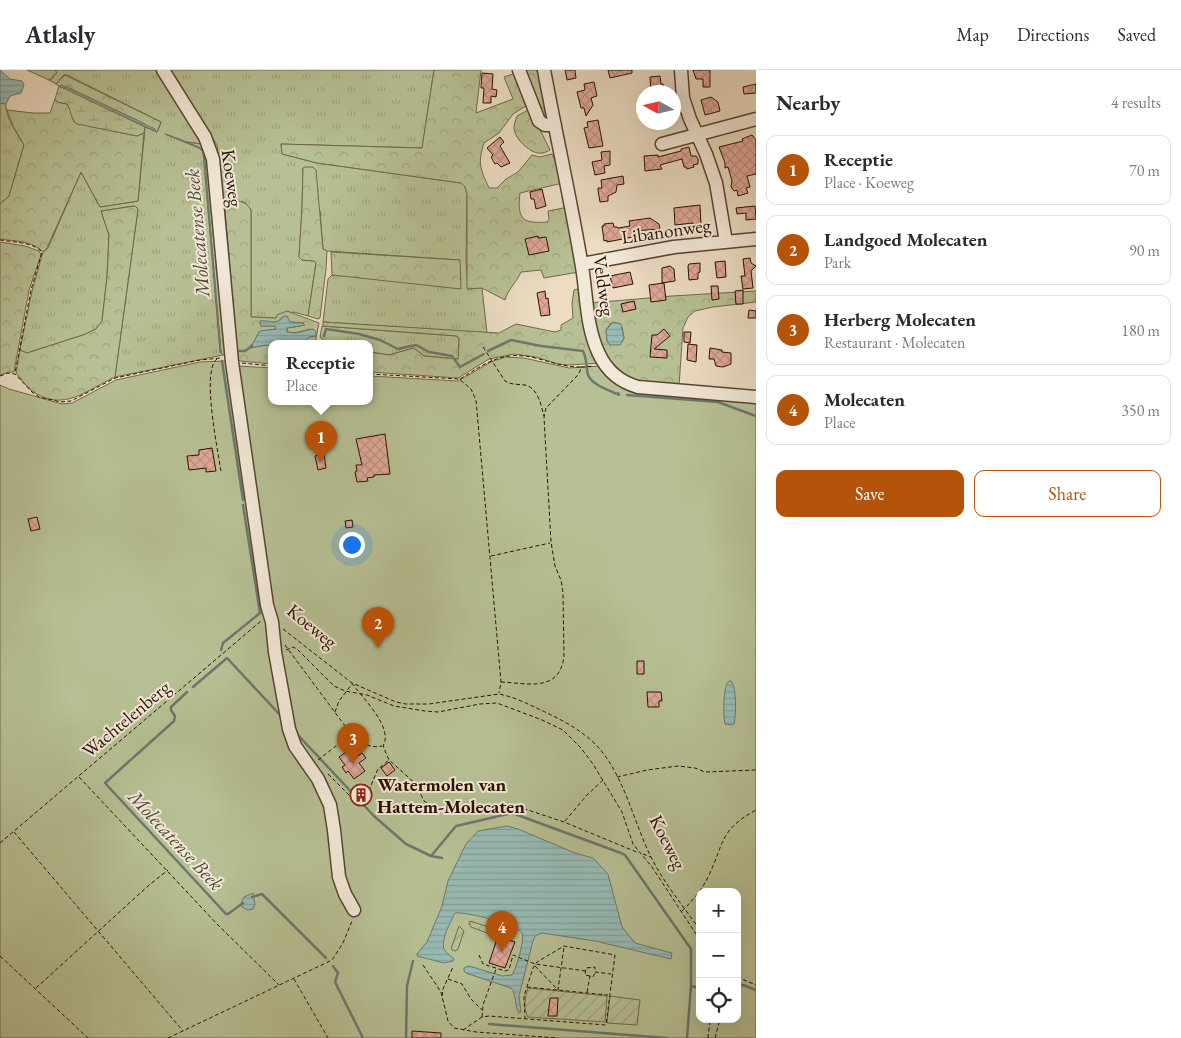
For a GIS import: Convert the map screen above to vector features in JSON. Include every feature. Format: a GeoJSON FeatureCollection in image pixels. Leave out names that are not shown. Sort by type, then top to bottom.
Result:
{"type":"FeatureCollection","features":[{"type":"Feature","properties":{"kind":"street","name":"Koeweg"},"geometry":{"type":"LineString","coordinates":[[163,70],[205,137],[213,159],[232,362],[271,618]]}},
{"type":"Feature","properties":{"kind":"street"},"geometry":{"type":"LineString","coordinates":[[518,70],[539,121],[545,125],[555,124]]}},
{"type":"Feature","properties":{"kind":"street","name":"Veldweg"},"geometry":{"type":"LineString","coordinates":[[544,70],[582,264],[592,333],[604,364],[621,381],[648,388],[756,397]]}},
{"type":"Feature","properties":{"kind":"street"},"geometry":{"type":"LineString","coordinates":[[682,70],[683,98],[716,183],[726,242]]}},
{"type":"Feature","properties":{"kind":"street"},"geometry":{"type":"LineString","coordinates":[[662,144],[756,119]]}},
{"type":"Feature","properties":{"kind":"street","name":"Libanonweg"},"geometry":{"type":"LineString","coordinates":[[582,264],[650,250],[756,239]]}},
{"type":"Feature","properties":{"kind":"street"},"geometry":{"type":"LineString","coordinates":[[271,618],[282,651],[287,721],[291,737],[318,779],[330,805],[339,877],[353,916]]}},
{"type":"Feature","properties":{"kind":"path"},"geometry":{"type":"LineString","coordinates":[[0,240],[26,244],[42,252],[31,290],[15,374]]}},
{"type":"Feature","properties":{"kind":"path"},"geometry":{"type":"LineString","coordinates":[[483,347],[504,381],[528,386],[537,394],[544,417],[551,542],[555,566],[561,580],[563,593],[564,657],[563,666],[559,672],[546,683],[532,685],[501,682]]}},
{"type":"Feature","properties":{"kind":"path"},"geometry":{"type":"LineString","coordinates":[[373,374],[459,379],[490,360],[514,355],[535,358],[558,365],[591,366]]}},
{"type":"Feature","properties":{"kind":"path"},"geometry":{"type":"LineString","coordinates":[[0,376],[8,373],[15,374],[32,392],[61,402],[71,401],[115,378],[217,358],[212,364],[210,388],[221,471]]}},
{"type":"Feature","properties":{"kind":"path"},"geometry":{"type":"LineString","coordinates":[[232,362],[268,366]]}},
{"type":"Feature","properties":{"kind":"path"},"geometry":{"type":"LineString","coordinates":[[544,417],[546,408],[577,376],[581,366]]}},
{"type":"Feature","properties":{"kind":"path"},"geometry":{"type":"LineString","coordinates":[[459,379],[470,389],[476,400],[501,682],[499,694]]}},
{"type":"Feature","properties":{"kind":"path"},"geometry":{"type":"LineString","coordinates":[[491,556],[551,542]]}},
{"type":"Feature","properties":{"kind":"path","name":"Koeweg"},"geometry":{"type":"LineString","coordinates":[[271,618],[352,683],[389,699],[406,704],[449,702],[499,694],[510,696],[530,705],[578,730],[599,748],[609,761],[652,858],[696,924]]}},
{"type":"Feature","properties":{"kind":"path","name":"Wachtelenberg"},"geometry":{"type":"LineString","coordinates":[[0,843],[78,776],[271,618]]}},
{"type":"Feature","properties":{"kind":"path"},"geometry":{"type":"LineString","coordinates":[[281,639],[282,651],[335,712],[351,734],[365,744],[374,747],[383,746]]}},
{"type":"Feature","properties":{"kind":"path","name":"Koeweg"},"geometry":{"type":"LineString","coordinates":[[282,651],[293,647],[297,649],[334,686],[394,706],[438,712],[493,703],[515,709],[562,730],[588,757],[622,812],[630,840],[652,867],[696,934]]}},
{"type":"Feature","properties":{"kind":"path"},"geometry":{"type":"LineString","coordinates":[[335,712],[352,683],[382,724],[385,741],[383,746],[389,760],[416,784],[424,801],[435,808],[456,814],[512,806],[564,822],[652,858]]}},
{"type":"Feature","properties":{"kind":"path"},"geometry":{"type":"LineString","coordinates":[[319,760],[351,734]]}},
{"type":"Feature","properties":{"kind":"path"},"geometry":{"type":"LineString","coordinates":[[323,769],[358,803],[366,797],[378,769],[389,760]]}},
{"type":"Feature","properties":{"kind":"path"},"geometry":{"type":"LineString","coordinates":[[616,777],[678,766],[695,768],[705,772],[756,770]]}},
{"type":"Feature","properties":{"kind":"path"},"geometry":{"type":"LineString","coordinates":[[78,776],[218,924],[279,985]]}},
{"type":"Feature","properties":{"kind":"path"},"geometry":{"type":"LineString","coordinates":[[564,822],[587,795],[603,780]]}},
{"type":"Feature","properties":{"kind":"path"},"geometry":{"type":"LineString","coordinates":[[682,911],[708,878],[720,843],[727,832],[735,823],[756,810]]}},
{"type":"Feature","properties":{"kind":"path"},"geometry":{"type":"LineString","coordinates":[[13,832],[183,1031]]}},
{"type":"Feature","properties":{"kind":"path"},"geometry":{"type":"LineString","coordinates":[[36,988],[98,930],[168,870]]}},
{"type":"Feature","properties":{"kind":"path"},"geometry":{"type":"LineString","coordinates":[[168,1038],[332,960],[340,950],[353,916]]}},
{"type":"Feature","properties":{"kind":"path"},"geometry":{"type":"LineString","coordinates":[[558,990],[564,946]]}},
{"type":"Feature","properties":{"kind":"path"},"geometry":{"type":"LineString","coordinates":[[463,1030],[482,1017],[489,1016],[524,1019],[606,1025],[615,955],[564,946],[535,964],[524,1001],[524,1019]]}},
{"type":"Feature","properties":{"kind":"path"},"geometry":{"type":"LineString","coordinates":[[479,955],[484,964],[507,971],[514,955],[530,961],[535,964],[558,990]]}},
{"type":"Feature","properties":{"kind":"path"},"geometry":{"type":"LineString","coordinates":[[0,956],[88,1038]]}},
{"type":"Feature","properties":{"kind":"path"},"geometry":{"type":"LineString","coordinates":[[535,964],[586,971]]}},
{"type":"Feature","properties":{"kind":"path"},"geometry":{"type":"LineString","coordinates":[[423,965],[433,978],[442,997],[450,1025],[454,1028],[558,1038]]}},
{"type":"Feature","properties":{"kind":"path"},"geometry":{"type":"LineString","coordinates":[[588,966],[595,967],[595,972],[593,977],[585,975],[588,966]]}},
{"type":"Feature","properties":{"kind":"path"},"geometry":{"type":"LineString","coordinates":[[442,997],[443,989],[453,967]]}},
{"type":"Feature","properties":{"kind":"path"},"geometry":{"type":"LineString","coordinates":[[482,1017],[496,968]]}},
{"type":"Feature","properties":{"kind":"path"},"geometry":{"type":"LineString","coordinates":[[595,972],[612,974]]}},
{"type":"Feature","properties":{"kind":"path"},"geometry":{"type":"LineString","coordinates":[[587,992],[590,976]]}},
{"type":"Feature","properties":{"kind":"path"},"geometry":{"type":"LineString","coordinates":[[294,978],[328,1038]]}},
{"type":"Feature","properties":{"kind":"path"},"geometry":{"type":"LineString","coordinates":[[448,978],[462,984],[471,999],[483,1010]]}},
{"type":"Feature","properties":{"kind":"path"},"geometry":{"type":"LineString","coordinates":[[739,978],[756,985]]}},
{"type":"Feature","properties":{"kind":"path"},"geometry":{"type":"LineString","coordinates":[[527,986],[609,995]]}},
{"type":"Feature","properties":{"kind":"path"},"geometry":{"type":"LineString","coordinates":[[708,1038],[710,1023]]}},
{"type":"Feature","properties":{"kind":"path"},"geometry":{"type":"LineString","coordinates":[[715,1038],[719,1023]]}},
{"type":"Feature","properties":{"kind":"green space"},"geometry":{"type":"Polygon","coordinates":[[[27,70],[55,70],[57,73],[49,80],[27,70]]]}},
{"type":"Feature","properties":{"kind":"green space"},"geometry":{"type":"Polygon","coordinates":[[[55,70],[161,70],[207,145],[187,142],[165,134],[199,148],[203,152],[220,352],[223,355],[115,377],[138,209],[134,206],[101,211],[109,235],[102,321],[96,329],[27,353],[20,350],[32,291],[43,252],[48,248],[81,172],[100,207],[138,201],[145,127],[157,132],[161,122],[67,75],[64,75],[56,84],[49,80],[53,78],[55,70]]]}},
{"type":"Feature","properties":{"kind":"green space"},"geometry":{"type":"Polygon","coordinates":[[[171,70],[434,70],[422,148],[281,144],[282,154],[317,163],[461,183],[465,187],[467,194],[466,260],[468,289],[482,288],[487,333],[323,322],[328,279],[332,275],[363,277],[460,260],[327,251],[323,249],[320,211],[303,168],[299,257],[302,260],[314,261],[316,263],[308,316],[294,312],[276,318],[251,317],[251,210],[244,202],[224,200],[217,145],[171,70]]]}},
{"type":"Feature","properties":{"kind":"green space"},"geometry":{"type":"Polygon","coordinates":[[[434,70],[481,70],[476,113],[513,99],[504,77],[516,73],[529,104],[513,114],[499,133],[484,143],[480,162],[482,171],[489,188],[497,188],[506,179],[518,172],[532,155],[540,157],[552,154],[563,183],[520,193],[519,209],[523,218],[527,221],[547,222],[549,219],[548,211],[568,207],[579,272],[544,278],[541,270],[521,272],[505,300],[482,288],[467,289],[467,194],[465,187],[461,183],[317,163],[282,154],[281,144],[422,148],[434,70]]]}},
{"type":"Feature","properties":{"kind":"green space"},"geometry":{"type":"Polygon","coordinates":[[[523,70],[540,70],[550,116],[545,122],[523,70]]]}},
{"type":"Feature","properties":{"kind":"green space"},"geometry":{"type":"Polygon","coordinates":[[[65,75],[161,122],[157,132],[141,122],[67,87],[56,84],[65,75]]]}},
{"type":"Feature","properties":{"kind":"green space"},"geometry":{"type":"Polygon","coordinates":[[[59,86],[145,127],[144,133],[137,136],[77,124],[73,120],[67,104],[57,102],[55,99],[59,86]]]}},
{"type":"Feature","properties":{"kind":"green space"},"geometry":{"type":"Polygon","coordinates":[[[55,99],[57,102],[67,104],[74,122],[137,136],[144,133],[138,201],[100,207],[81,172],[47,248],[43,252],[29,244],[0,239],[0,204],[9,196],[24,145],[13,126],[7,110],[50,113],[55,99]]]}},
{"type":"Feature","properties":{"kind":"green space"},"geometry":{"type":"Polygon","coordinates":[[[0,103],[6,104],[9,120],[24,145],[9,196],[0,204],[0,103]]]}},
{"type":"Feature","properties":{"kind":"green space"},"geometry":{"type":"Polygon","coordinates":[[[530,109],[550,150],[544,153],[530,150],[516,136],[514,126],[517,116],[530,109]]]}},
{"type":"Feature","properties":{"kind":"green space"},"geometry":{"type":"Polygon","coordinates":[[[187,142],[207,145],[226,353],[223,355],[221,353],[204,152],[202,149],[187,142]]]}},
{"type":"Feature","properties":{"kind":"green space"},"geometry":{"type":"Polygon","coordinates":[[[313,167],[316,170],[323,249],[327,251],[320,318],[318,319],[308,316],[316,263],[314,261],[302,260],[299,257],[303,168],[313,167]]]}},
{"type":"Feature","properties":{"kind":"green space"},"geometry":{"type":"Polygon","coordinates":[[[224,200],[243,202],[251,210],[251,317],[276,318],[277,315],[287,311],[319,323],[316,340],[306,340],[309,337],[316,336],[310,329],[295,333],[287,332],[287,328],[300,326],[304,323],[290,322],[282,317],[276,322],[261,321],[261,326],[275,326],[276,329],[259,332],[250,346],[251,348],[268,345],[268,364],[240,361],[238,359],[224,200]]]}},
{"type":"Feature","properties":{"kind":"green space"},"geometry":{"type":"Polygon","coordinates":[[[135,206],[138,209],[115,377],[84,393],[65,400],[54,400],[32,391],[16,373],[20,350],[27,353],[96,329],[102,321],[109,235],[101,211],[135,206]]]}},
{"type":"Feature","properties":{"kind":"green space"},"geometry":{"type":"Polygon","coordinates":[[[0,242],[25,246],[39,251],[41,255],[29,290],[14,372],[0,375],[0,242]]]}},
{"type":"Feature","properties":{"kind":"green space"},"geometry":{"type":"Polygon","coordinates":[[[331,252],[460,260],[461,289],[332,275],[331,252]]]}},
{"type":"Feature","properties":{"kind":"green space"},"geometry":{"type":"Polygon","coordinates":[[[581,288],[600,363],[558,364],[536,357],[514,354],[489,359],[458,378],[373,372],[373,352],[389,355],[414,348],[424,356],[458,359],[459,339],[457,336],[323,326],[323,322],[499,333],[516,324],[555,332],[561,330],[561,325],[573,318],[572,303],[574,290],[581,288]]]}},
{"type":"Feature","properties":{"kind":"green space"},"geometry":{"type":"Polygon","coordinates":[[[756,291],[756,302],[713,307],[695,311],[688,317],[683,328],[679,386],[629,382],[602,353],[590,303],[756,291]],[[611,323],[606,330],[607,341],[622,342],[624,338],[622,327],[611,323]]]}},
{"type":"Feature","properties":{"kind":"green space"},"geometry":{"type":"Polygon","coordinates":[[[322,326],[457,336],[459,339],[459,359],[424,356],[414,348],[389,355],[373,352],[373,340],[323,340],[320,337],[322,326]]]}},
{"type":"Feature","properties":{"kind":"green space"},"geometry":{"type":"Polygon","coordinates":[[[505,357],[524,358],[569,368],[602,366],[620,384],[756,401],[756,1038],[0,1038],[0,385],[62,404],[72,403],[116,380],[200,362],[225,361],[237,366],[268,368],[268,405],[373,405],[373,376],[458,381],[491,362],[505,357]]]}},
{"type":"Feature","properties":{"kind":"green space"},"geometry":{"type":"Polygon","coordinates":[[[470,921],[492,928],[491,931],[487,933],[471,927],[470,921]]]}},
{"type":"Feature","properties":{"kind":"green space"},"geometry":{"type":"Polygon","coordinates":[[[459,926],[464,931],[458,949],[455,951],[451,949],[459,926]]]}},
{"type":"Feature","properties":{"kind":"green space"},"geometry":{"type":"Polygon","coordinates":[[[528,988],[607,996],[605,1022],[528,1017],[525,1010],[525,1002],[528,988]]]}},
{"type":"Feature","properties":{"kind":"green space"},"geometry":{"type":"Polygon","coordinates":[[[610,996],[640,1000],[637,1025],[607,1023],[610,996]]]}},
{"type":"Feature","properties":{"kind":"water"},"geometry":{"type":"Polygon","coordinates":[[[0,70],[10,79],[22,81],[24,85],[21,93],[10,96],[6,104],[0,103],[0,70]]]}},
{"type":"Feature","properties":{"kind":"water"},"geometry":{"type":"Polygon","coordinates":[[[61,85],[155,129],[155,131],[66,88],[60,87],[61,85]]]}},
{"type":"Feature","properties":{"kind":"water"},"geometry":{"type":"Polygon","coordinates":[[[165,134],[199,147],[204,152],[221,353],[203,152],[199,148],[165,134]]]}},
{"type":"Feature","properties":{"kind":"water"},"geometry":{"type":"Polygon","coordinates":[[[287,316],[290,322],[305,325],[287,328],[287,332],[295,333],[313,329],[316,332],[316,336],[309,337],[306,340],[268,340],[268,345],[250,348],[260,331],[276,329],[275,326],[261,326],[260,321],[276,322],[287,316]]]}},
{"type":"Feature","properties":{"kind":"water"},"geometry":{"type":"Polygon","coordinates":[[[613,322],[621,324],[624,338],[620,345],[610,345],[607,341],[606,330],[613,322]]]}},
{"type":"Feature","properties":{"kind":"water"},"geometry":{"type":"Polygon","coordinates":[[[729,681],[733,684],[736,701],[734,724],[731,725],[725,724],[724,715],[725,695],[729,681]]]}},
{"type":"Feature","properties":{"kind":"water"},"geometry":{"type":"Polygon","coordinates":[[[507,826],[575,853],[593,858],[608,874],[622,927],[635,943],[672,953],[671,959],[595,941],[542,933],[535,936],[533,941],[519,996],[521,1012],[519,1013],[511,988],[464,971],[464,968],[469,966],[502,976],[512,975],[518,961],[523,936],[522,933],[511,926],[491,919],[455,913],[443,942],[445,951],[454,959],[453,961],[444,963],[417,956],[427,942],[442,906],[448,881],[466,844],[478,831],[507,826]]]}},
{"type":"Feature","properties":{"kind":"water"},"geometry":{"type":"Polygon","coordinates":[[[253,893],[255,904],[253,909],[248,910],[242,907],[244,897],[253,893]]]}},
{"type":"Feature","properties":{"kind":"building"},"geometry":{"type":"Polygon","coordinates":[[[565,70],[575,70],[576,78],[567,80],[565,70]]]}},
{"type":"Feature","properties":{"kind":"building"},"geometry":{"type":"Polygon","coordinates":[[[608,70],[632,70],[632,73],[610,78],[608,70]]]}},
{"type":"Feature","properties":{"kind":"building"},"geometry":{"type":"Polygon","coordinates":[[[693,70],[710,70],[710,87],[703,87],[703,79],[696,79],[693,70]]]}},
{"type":"Feature","properties":{"kind":"building"},"geometry":{"type":"Polygon","coordinates":[[[482,73],[493,74],[492,89],[497,90],[496,97],[491,96],[491,103],[483,103],[482,73]]]}},
{"type":"Feature","properties":{"kind":"building"},"geometry":{"type":"Polygon","coordinates":[[[660,76],[661,84],[663,85],[651,85],[650,77],[660,76]]]}},
{"type":"Feature","properties":{"kind":"building"},"geometry":{"type":"Polygon","coordinates":[[[594,82],[597,96],[591,98],[593,105],[586,116],[584,108],[581,108],[577,92],[585,90],[584,84],[594,82]]]}},
{"type":"Feature","properties":{"kind":"building"},"geometry":{"type":"Polygon","coordinates":[[[756,84],[756,93],[744,94],[743,87],[756,84]]]}},
{"type":"Feature","properties":{"kind":"building"},"geometry":{"type":"Polygon","coordinates":[[[711,97],[718,102],[720,111],[705,115],[701,100],[711,97]]]}},
{"type":"Feature","properties":{"kind":"building"},"geometry":{"type":"Polygon","coordinates":[[[598,120],[603,146],[589,148],[584,128],[588,127],[587,122],[598,120]]]}},
{"type":"Feature","properties":{"kind":"building"},"geometry":{"type":"Polygon","coordinates":[[[752,135],[756,140],[756,174],[747,176],[750,187],[746,188],[748,193],[738,196],[737,190],[734,191],[731,187],[732,181],[728,167],[725,168],[719,147],[743,141],[742,139],[752,135]]]}},
{"type":"Feature","properties":{"kind":"building"},"geometry":{"type":"Polygon","coordinates":[[[500,137],[504,142],[500,146],[510,163],[501,167],[497,163],[495,164],[491,157],[493,155],[487,148],[500,137]]]}},
{"type":"Feature","properties":{"kind":"building"},"geometry":{"type":"Polygon","coordinates":[[[689,147],[691,156],[696,156],[698,159],[698,164],[693,165],[694,167],[687,169],[684,167],[682,159],[660,165],[662,169],[645,171],[644,156],[658,155],[658,157],[689,147]]]}},
{"type":"Feature","properties":{"kind":"building"},"geometry":{"type":"Polygon","coordinates":[[[610,151],[610,165],[604,166],[605,173],[595,175],[592,162],[602,160],[601,152],[610,151]]]}},
{"type":"Feature","properties":{"kind":"building"},"geometry":{"type":"Polygon","coordinates":[[[623,176],[624,184],[617,185],[616,192],[608,196],[608,201],[600,202],[598,188],[602,188],[601,180],[623,176]]]}},
{"type":"Feature","properties":{"kind":"building"},"geometry":{"type":"Polygon","coordinates":[[[542,189],[546,206],[536,209],[530,192],[542,189]]]}},
{"type":"Feature","properties":{"kind":"building"},"geometry":{"type":"Polygon","coordinates":[[[700,205],[701,225],[693,226],[693,223],[675,225],[674,208],[700,205]]]}},
{"type":"Feature","properties":{"kind":"building"},"geometry":{"type":"Polygon","coordinates":[[[755,206],[756,219],[746,220],[746,213],[737,214],[736,208],[755,206]]]}},
{"type":"Feature","properties":{"kind":"building"},"geometry":{"type":"Polygon","coordinates":[[[650,218],[659,224],[660,229],[632,231],[633,237],[604,241],[602,226],[604,224],[613,223],[614,227],[618,228],[630,226],[629,221],[650,218]]]}},
{"type":"Feature","properties":{"kind":"building"},"geometry":{"type":"Polygon","coordinates":[[[538,236],[538,238],[546,237],[549,251],[529,255],[525,239],[538,236]]]}},
{"type":"Feature","properties":{"kind":"building"},"geometry":{"type":"Polygon","coordinates":[[[750,258],[751,263],[756,266],[751,271],[753,288],[743,289],[741,276],[745,276],[743,259],[750,258]]]}},
{"type":"Feature","properties":{"kind":"building"},"geometry":{"type":"Polygon","coordinates":[[[725,261],[726,277],[717,278],[715,262],[725,261]]]}},
{"type":"Feature","properties":{"kind":"building"},"geometry":{"type":"Polygon","coordinates":[[[700,263],[698,279],[689,280],[689,264],[700,263]]]}},
{"type":"Feature","properties":{"kind":"building"},"geometry":{"type":"Polygon","coordinates":[[[670,266],[674,269],[675,281],[662,283],[662,268],[670,266]]]}},
{"type":"Feature","properties":{"kind":"building"},"geometry":{"type":"Polygon","coordinates":[[[630,272],[633,284],[613,288],[610,276],[630,272]]]}},
{"type":"Feature","properties":{"kind":"building"},"geometry":{"type":"Polygon","coordinates":[[[664,283],[666,300],[651,302],[649,285],[664,283]]]}},
{"type":"Feature","properties":{"kind":"building"},"geometry":{"type":"Polygon","coordinates":[[[711,286],[718,286],[719,299],[712,300],[711,286]]]}},
{"type":"Feature","properties":{"kind":"building"},"geometry":{"type":"Polygon","coordinates":[[[743,290],[743,304],[736,304],[735,291],[743,290]]]}},
{"type":"Feature","properties":{"kind":"building"},"geometry":{"type":"Polygon","coordinates":[[[545,291],[546,299],[548,298],[550,315],[541,316],[537,293],[545,291]]]}},
{"type":"Feature","properties":{"kind":"building"},"geometry":{"type":"Polygon","coordinates":[[[634,301],[636,309],[623,312],[621,304],[634,301]]]}},
{"type":"Feature","properties":{"kind":"building"},"geometry":{"type":"Polygon","coordinates":[[[749,310],[756,311],[756,318],[748,318],[749,310]]]}},
{"type":"Feature","properties":{"kind":"building"},"geometry":{"type":"Polygon","coordinates":[[[664,329],[670,336],[654,349],[667,350],[667,358],[650,357],[652,335],[657,335],[664,329]]]}},
{"type":"Feature","properties":{"kind":"building"},"geometry":{"type":"Polygon","coordinates":[[[684,332],[691,332],[690,343],[684,342],[684,332]]]}},
{"type":"Feature","properties":{"kind":"building"},"geometry":{"type":"Polygon","coordinates":[[[688,344],[697,345],[696,362],[687,360],[688,344]]]}},
{"type":"Feature","properties":{"kind":"building"},"geometry":{"type":"Polygon","coordinates":[[[710,348],[731,353],[731,364],[723,367],[716,366],[714,359],[709,359],[710,348]]]}},
{"type":"Feature","properties":{"kind":"building"},"geometry":{"type":"Polygon","coordinates":[[[385,434],[390,474],[374,475],[374,477],[367,478],[368,481],[357,482],[356,465],[362,465],[356,439],[385,434]]]}},
{"type":"Feature","properties":{"kind":"building"},"geometry":{"type":"Polygon","coordinates":[[[212,448],[216,471],[206,472],[206,468],[189,470],[187,456],[199,455],[199,450],[212,448]]]}},
{"type":"Feature","properties":{"kind":"building"},"geometry":{"type":"Polygon","coordinates":[[[324,454],[326,468],[318,470],[315,456],[324,454]]]}},
{"type":"Feature","properties":{"kind":"building"},"geometry":{"type":"Polygon","coordinates":[[[37,517],[40,529],[31,531],[28,519],[37,517]]]}},
{"type":"Feature","properties":{"kind":"building"},"geometry":{"type":"Polygon","coordinates":[[[352,520],[353,527],[346,528],[345,521],[352,520]]]}},
{"type":"Feature","properties":{"kind":"building"},"geometry":{"type":"Polygon","coordinates":[[[637,661],[644,661],[644,674],[637,674],[637,661]]]}},
{"type":"Feature","properties":{"kind":"building"},"geometry":{"type":"Polygon","coordinates":[[[647,692],[661,692],[662,701],[659,701],[659,707],[648,707],[647,692]]]}},
{"type":"Feature","properties":{"kind":"building"},"geometry":{"type":"Polygon","coordinates":[[[349,750],[355,758],[362,753],[366,758],[359,763],[365,771],[354,779],[348,771],[346,773],[342,767],[345,765],[339,757],[349,750]]]}},
{"type":"Feature","properties":{"kind":"building"},"geometry":{"type":"Polygon","coordinates":[[[389,762],[395,770],[387,776],[381,768],[389,762]]]}},
{"type":"Feature","properties":{"kind":"building","name":"Watermolen van Hattem-Molecaten"},"geometry":{"type":"Polygon","coordinates":[[[364,788],[366,791],[365,796],[361,799],[355,793],[364,788]]]}},
{"type":"Feature","properties":{"kind":"building"},"geometry":{"type":"Polygon","coordinates":[[[498,936],[515,942],[505,968],[489,963],[498,936]]]}},
{"type":"Feature","properties":{"kind":"building"},"geometry":{"type":"Polygon","coordinates":[[[550,998],[558,998],[557,1016],[548,1016],[550,998]]]}},
{"type":"Feature","properties":{"kind":"building"},"geometry":{"type":"Polygon","coordinates":[[[412,1031],[441,1033],[441,1038],[412,1038],[412,1031]]]}},
{"type":"Feature","properties":{"kind":"waterway"},"geometry":{"type":"LineString","coordinates":[[324,336],[326,329],[359,334],[380,340],[398,349],[416,345],[429,352],[452,356],[460,367],[484,354]]}},
{"type":"Feature","properties":{"kind":"waterway"},"geometry":{"type":"LineString","coordinates":[[488,351],[511,340],[583,351],[590,379],[601,387],[619,395],[618,393]]}},
{"type":"Feature","properties":{"kind":"waterway"},"geometry":{"type":"LineString","coordinates":[[239,351],[245,351],[252,346]]}},
{"type":"Feature","properties":{"kind":"waterway","name":"Molecatense Beek"},"geometry":{"type":"LineString","coordinates":[[222,361],[243,500]]}},
{"type":"Feature","properties":{"kind":"waterway"},"geometry":{"type":"LineString","coordinates":[[627,395],[718,402],[756,416]]}},
{"type":"Feature","properties":{"kind":"waterway","name":"Molecatense Beek"},"geometry":{"type":"LineString","coordinates":[[221,650],[223,643],[260,613],[243,505]]}},
{"type":"Feature","properties":{"kind":"waterway"},"geometry":{"type":"LineString","coordinates":[[193,687],[227,658],[281,716]]}},
{"type":"Feature","properties":{"kind":"waterway","name":"Molecatense Beek"},"geometry":{"type":"LineString","coordinates":[[187,692],[171,707],[175,716],[174,721],[105,783],[226,914],[243,903]]}},
{"type":"Feature","properties":{"kind":"waterway"},"geometry":{"type":"LineString","coordinates":[[296,733],[374,816],[406,844],[431,856],[456,826],[512,813],[625,855],[691,949],[691,986],[696,987]]}},
{"type":"Feature","properties":{"kind":"waterway"},"geometry":{"type":"LineString","coordinates":[[431,856],[442,858]]}},
{"type":"Feature","properties":{"kind":"waterway","name":"Molecatense Beek"},"geometry":{"type":"LineString","coordinates":[[252,897],[262,894],[326,958]]}},
{"type":"Feature","properties":{"kind":"waterway"},"geometry":{"type":"LineString","coordinates":[[406,1038],[407,986],[413,961]]}},
{"type":"Feature","properties":{"kind":"waterway","name":"Molecatense Beek"},"geometry":{"type":"LineString","coordinates":[[333,966],[338,973],[335,982],[363,1038]]}},
{"type":"Feature","properties":{"kind":"waterway"},"geometry":{"type":"LineString","coordinates":[[741,985],[756,990]]}},
{"type":"Feature","properties":{"kind":"waterway"},"geometry":{"type":"LineString","coordinates":[[687,1038],[691,986]]}},
{"type":"Feature","properties":{"kind":"waterway"},"geometry":{"type":"LineString","coordinates":[[489,1024],[667,1038]]}},
{"type":"Feature","properties":{"kind":"place","name":"Receptie"},"geometry":{"type":"Point","coordinates":[321,462]}},
{"type":"Feature","properties":{"kind":"place","name":"Landgoed Molecaten"},"geometry":{"type":"Point","coordinates":[378,648]}},
{"type":"Feature","properties":{"kind":"place","name":"Herberg Molecaten"},"geometry":{"type":"Point","coordinates":[353,764]}},
{"type":"Feature","properties":{"kind":"place","name":"Watermolen van Hattem-Molecaten"},"geometry":{"type":"Point","coordinates":[361,795]}},
{"type":"Feature","properties":{"kind":"place","name":"Molecaten"},"geometry":{"type":"Point","coordinates":[502,952]}}]}
